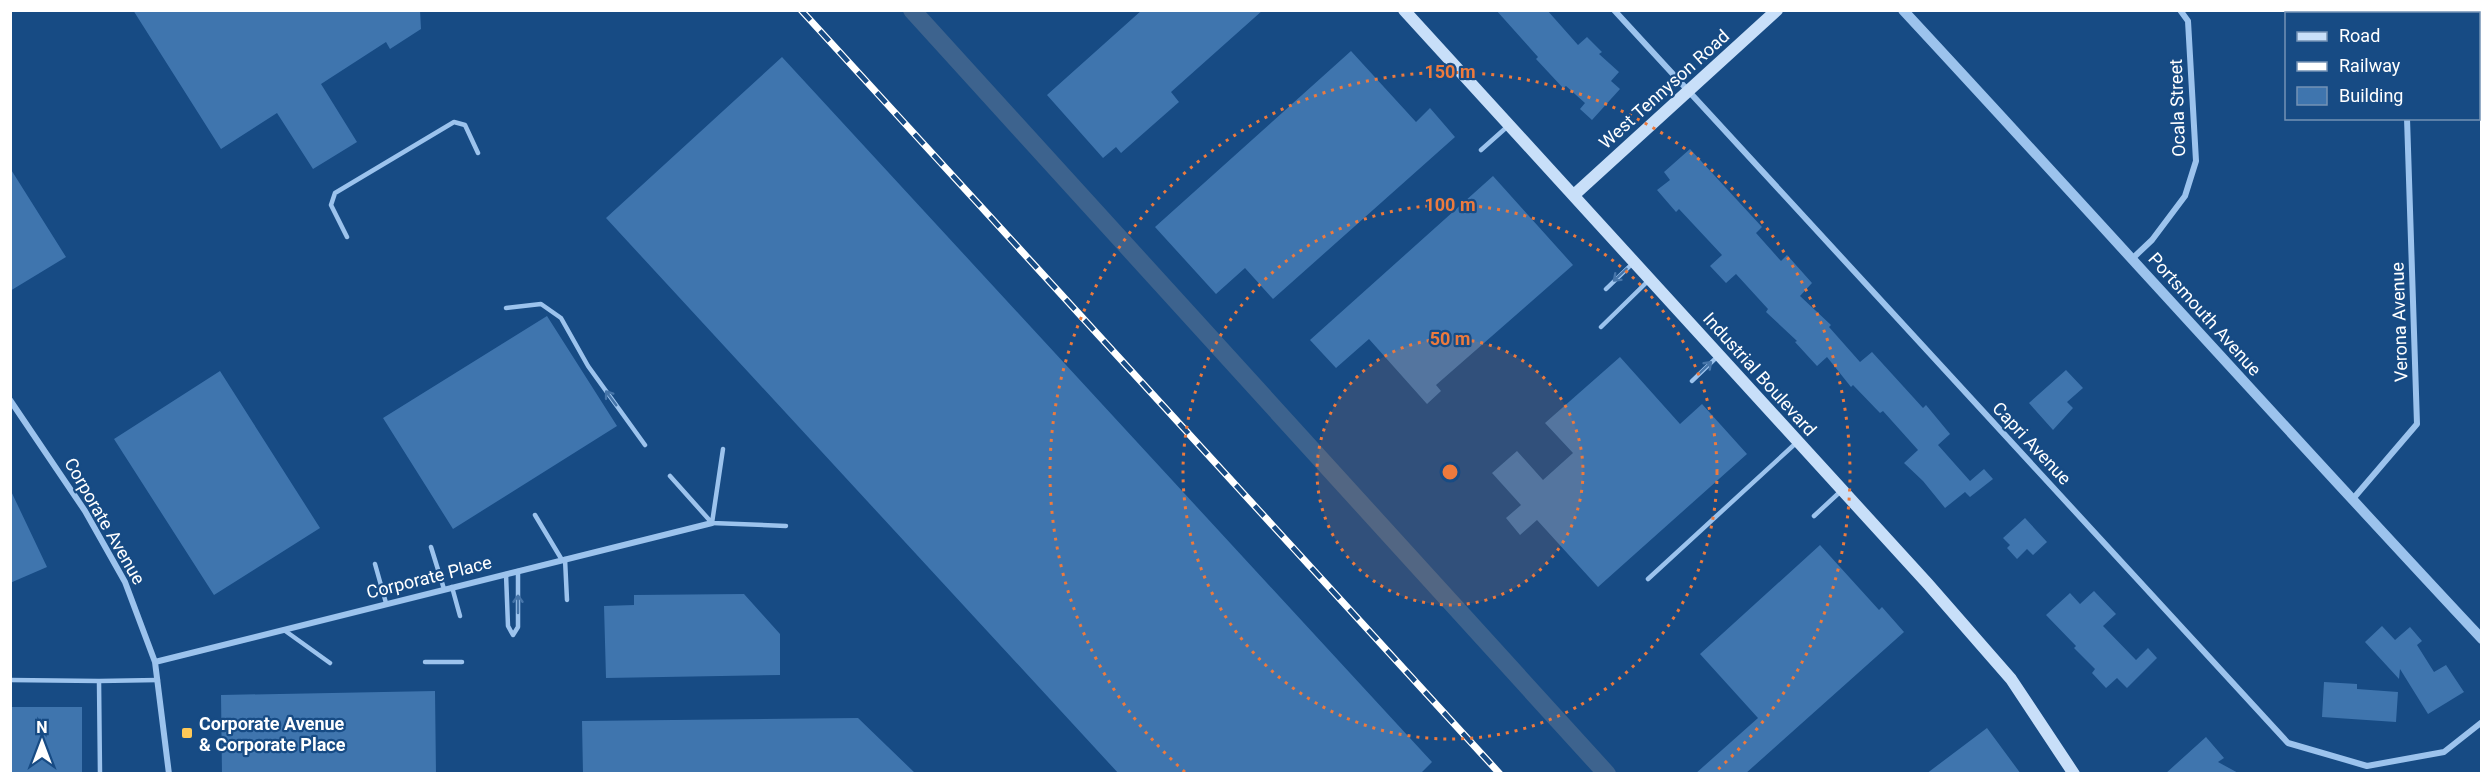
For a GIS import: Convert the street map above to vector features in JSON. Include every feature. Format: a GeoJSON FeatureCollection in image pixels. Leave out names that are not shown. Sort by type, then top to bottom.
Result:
{"type":"FeatureCollection","features":[{"type":"Feature","properties":{"kind":"main road","name":"Industrial Boulevard"},"geometry":{"type":"LineString","coordinates":[[1404,10],[1842,490],[2011,680],[2074,774]]}},
{"type":"Feature","properties":{"kind":"main road","name":"West Tennyson Road"},"geometry":{"type":"LineString","coordinates":[[1574,195],[1778,10]]}},
{"type":"Feature","properties":{"kind":"street","name":"Capri Avenue"},"geometry":{"type":"LineString","coordinates":[[1614,10],[2288,743],[2367,766],[2444,752],[2481,722]]}},
{"type":"Feature","properties":{"kind":"street","name":"Portsmouth Avenue"},"geometry":{"type":"LineString","coordinates":[[1903,10],[2481,639]]}},
{"type":"Feature","properties":{"kind":"street","name":"Ocala Street"},"geometry":{"type":"LineString","coordinates":[[2133,258],[2152,240],[2185,196],[2196,161],[2188,21],[2180,10]]}},
{"type":"Feature","properties":{"kind":"street","name":"Verona Avenue"},"geometry":{"type":"LineString","coordinates":[[2352,500],[2417,424],[2407,120]]}},
{"type":"Feature","properties":{"kind":"street","name":"Corporate Avenue"},"geometry":{"type":"LineString","coordinates":[[10,400],[86,511],[125,582],[155,662],[169,774]]}},
{"type":"Feature","properties":{"kind":"street","name":"Corporate Place"},"geometry":{"type":"LineString","coordinates":[[155,662],[452,586],[712,523]]}},
{"type":"Feature","properties":{"kind":"lane"},"geometry":{"type":"LineString","coordinates":[[347,237],[331,205],[335,193],[454,122],[465,125],[478,153]]}},
{"type":"Feature","properties":{"kind":"lane"},"geometry":{"type":"LineString","coordinates":[[1481,150],[1509,124]]}},
{"type":"Feature","properties":{"kind":"lane"},"geometry":{"type":"LineString","coordinates":[[1606,289],[1634,262]]}},
{"type":"Feature","properties":{"kind":"lane"},"geometry":{"type":"LineString","coordinates":[[1601,327],[1650,279]]}},
{"type":"Feature","properties":{"kind":"lane"},"geometry":{"type":"LineString","coordinates":[[506,308],[541,304],[561,318],[588,366],[645,445]]}},
{"type":"Feature","properties":{"kind":"lane"},"geometry":{"type":"LineString","coordinates":[[1692,381],[1719,356]]}},
{"type":"Feature","properties":{"kind":"lane"},"geometry":{"type":"LineString","coordinates":[[1647,579],[1797,441]]}},
{"type":"Feature","properties":{"kind":"lane"},"geometry":{"type":"LineString","coordinates":[[712,523],[723,449]]}},
{"type":"Feature","properties":{"kind":"lane"},"geometry":{"type":"LineString","coordinates":[[670,476],[712,523],[786,526]]}},
{"type":"Feature","properties":{"kind":"lane"},"geometry":{"type":"LineString","coordinates":[[1814,516],[1842,490]]}},
{"type":"Feature","properties":{"kind":"lane"},"geometry":{"type":"LineString","coordinates":[[535,515],[563,560],[567,600]]}},
{"type":"Feature","properties":{"kind":"lane"},"geometry":{"type":"LineString","coordinates":[[431,547],[444,589]]}},
{"type":"Feature","properties":{"kind":"lane"},"geometry":{"type":"LineString","coordinates":[[375,564],[386,603]]}},
{"type":"Feature","properties":{"kind":"lane"},"geometry":{"type":"LineString","coordinates":[[506,574],[508,627],[513,635],[517,632],[519,623],[518,571]]}},
{"type":"Feature","properties":{"kind":"lane"},"geometry":{"type":"LineString","coordinates":[[452,586],[460,616]]}},
{"type":"Feature","properties":{"kind":"lane"},"geometry":{"type":"LineString","coordinates":[[284,630],[330,663]]}},
{"type":"Feature","properties":{"kind":"lane"},"geometry":{"type":"LineString","coordinates":[[425,662],[462,662]]}},
{"type":"Feature","properties":{"kind":"lane"},"geometry":{"type":"LineString","coordinates":[[10,680],[158,680]]}},
{"type":"Feature","properties":{"kind":"lane"},"geometry":{"type":"LineString","coordinates":[[99,681],[100,774]]}},
{"type":"Feature","properties":{"kind":"building"},"geometry":{"type":"Polygon","coordinates":[[[133,10],[420,10],[421,29],[390,49],[386,42],[321,84],[357,142],[313,169],[277,113],[221,149],[133,10]]]}},
{"type":"Feature","properties":{"kind":"building"},"geometry":{"type":"Polygon","coordinates":[[[1142,10],[1263,10],[1171,92],[1179,102],[1121,153],[1116,147],[1103,158],[1047,95],[1142,10]]]}},
{"type":"Feature","properties":{"kind":"building"},"geometry":{"type":"Polygon","coordinates":[[[1496,10],[1547,10],[1578,45],[1587,37],[1602,52],[1599,54],[1619,72],[1611,81],[1620,89],[1592,120],[1580,109],[1585,103],[1566,86],[1563,88],[1496,10]]]}},
{"type":"Feature","properties":{"kind":"building"},"geometry":{"type":"Polygon","coordinates":[[[1351,51],[1416,122],[1430,108],[1455,137],[1273,299],[1245,268],[1216,294],[1155,227],[1351,51]]]}},
{"type":"Feature","properties":{"kind":"building"},"geometry":{"type":"Polygon","coordinates":[[[782,57],[1432,762],[1420,774],[1119,774],[606,218],[782,57]]]}},
{"type":"Feature","properties":{"kind":"building"},"geometry":{"type":"Polygon","coordinates":[[[1690,149],[1762,227],[1756,233],[1781,261],[1787,255],[1812,283],[1800,296],[1831,325],[1829,327],[1860,362],[1872,352],[1923,408],[1926,405],[1950,434],[1938,445],[1970,481],[1984,469],[1993,479],[1970,497],[1965,492],[1945,508],[1923,481],[1904,463],[1918,450],[1883,411],[1880,413],[1853,385],[1851,387],[1827,357],[1817,366],[1795,342],[1797,341],[1766,312],[1768,309],[1736,274],[1726,283],[1710,266],[1722,255],[1679,209],[1676,212],[1657,190],[1670,180],[1664,172],[1690,149]]]}},
{"type":"Feature","properties":{"kind":"building"},"geometry":{"type":"Polygon","coordinates":[[[10,168],[66,257],[10,291],[10,168]]]}},
{"type":"Feature","properties":{"kind":"building"},"geometry":{"type":"Polygon","coordinates":[[[1493,176],[1573,265],[1436,385],[1441,391],[1427,404],[1369,339],[1336,368],[1310,340],[1493,176]]]}},
{"type":"Feature","properties":{"kind":"building"},"geometry":{"type":"Polygon","coordinates":[[[547,316],[617,426],[453,529],[383,418],[547,316]]]}},
{"type":"Feature","properties":{"kind":"building"},"geometry":{"type":"Polygon","coordinates":[[[1620,357],[1680,424],[1702,404],[1747,454],[1598,587],[1537,520],[1520,535],[1506,518],[1521,505],[1492,473],[1517,451],[1543,480],[1573,453],[1545,423],[1620,357]]]}},
{"type":"Feature","properties":{"kind":"building"},"geometry":{"type":"Polygon","coordinates":[[[2066,370],[2083,388],[2067,402],[2073,408],[2053,430],[2029,403],[2066,370]]]}},
{"type":"Feature","properties":{"kind":"building"},"geometry":{"type":"Polygon","coordinates":[[[220,371],[320,528],[214,595],[114,439],[220,371]]]}},
{"type":"Feature","properties":{"kind":"building"},"geometry":{"type":"Polygon","coordinates":[[[10,489],[47,567],[10,583],[10,489]]]}},
{"type":"Feature","properties":{"kind":"building"},"geometry":{"type":"Polygon","coordinates":[[[2025,518],[2047,542],[2033,555],[2027,549],[2017,559],[2007,548],[2010,545],[2003,538],[2025,518]]]}},
{"type":"Feature","properties":{"kind":"building"},"geometry":{"type":"Polygon","coordinates":[[[1820,545],[1879,610],[1882,607],[1904,632],[1745,774],[1695,774],[1758,718],[1700,654],[1820,545]]]}},
{"type":"Feature","properties":{"kind":"building"},"geometry":{"type":"Polygon","coordinates":[[[2094,591],[2116,614],[2103,626],[2136,660],[2148,648],[2157,658],[2127,688],[2117,678],[2106,688],[2092,673],[2095,669],[2046,615],[2070,593],[2080,604],[2094,591]]]}},
{"type":"Feature","properties":{"kind":"building"},"geometry":{"type":"Polygon","coordinates":[[[744,594],[780,634],[780,675],[606,678],[604,606],[634,605],[634,595],[744,594]]]}},
{"type":"Feature","properties":{"kind":"building"},"geometry":{"type":"Polygon","coordinates":[[[2382,626],[2395,640],[2410,627],[2422,641],[2417,645],[2434,672],[2446,665],[2464,692],[2428,714],[2400,669],[2399,679],[2365,642],[2382,626]]]}},
{"type":"Feature","properties":{"kind":"building"},"geometry":{"type":"Polygon","coordinates":[[[2324,682],[2357,684],[2357,689],[2398,692],[2396,722],[2322,717],[2324,682]]]}},
{"type":"Feature","properties":{"kind":"building"},"geometry":{"type":"Polygon","coordinates":[[[435,691],[436,774],[222,774],[221,695],[435,691]]]}},
{"type":"Feature","properties":{"kind":"building"},"geometry":{"type":"Polygon","coordinates":[[[10,707],[82,707],[82,774],[10,774],[10,707]]]}},
{"type":"Feature","properties":{"kind":"building"},"geometry":{"type":"Polygon","coordinates":[[[858,718],[916,774],[583,774],[582,721],[858,718]]]}},
{"type":"Feature","properties":{"kind":"building"},"geometry":{"type":"Polygon","coordinates":[[[1987,728],[2021,774],[1926,774],[1987,728]]]}},
{"type":"Feature","properties":{"kind":"building"},"geometry":{"type":"Polygon","coordinates":[[[2206,737],[2224,758],[2218,762],[2240,774],[2165,774],[2206,737]]]}},
{"type":"Feature","properties":{"kind":"waterway"},"geometry":{"type":"LineString","coordinates":[[912,10],[1607,774]]}},
{"type":"Feature","properties":{"kind":"railway"},"geometry":{"type":"LineString","coordinates":[[801,10],[1500,774]]}},
{"type":"Feature","properties":{"kind":"place","name":"Corporate Avenue & Corporate Place"},"geometry":{"type":"Point","coordinates":[187,733]}}]}
